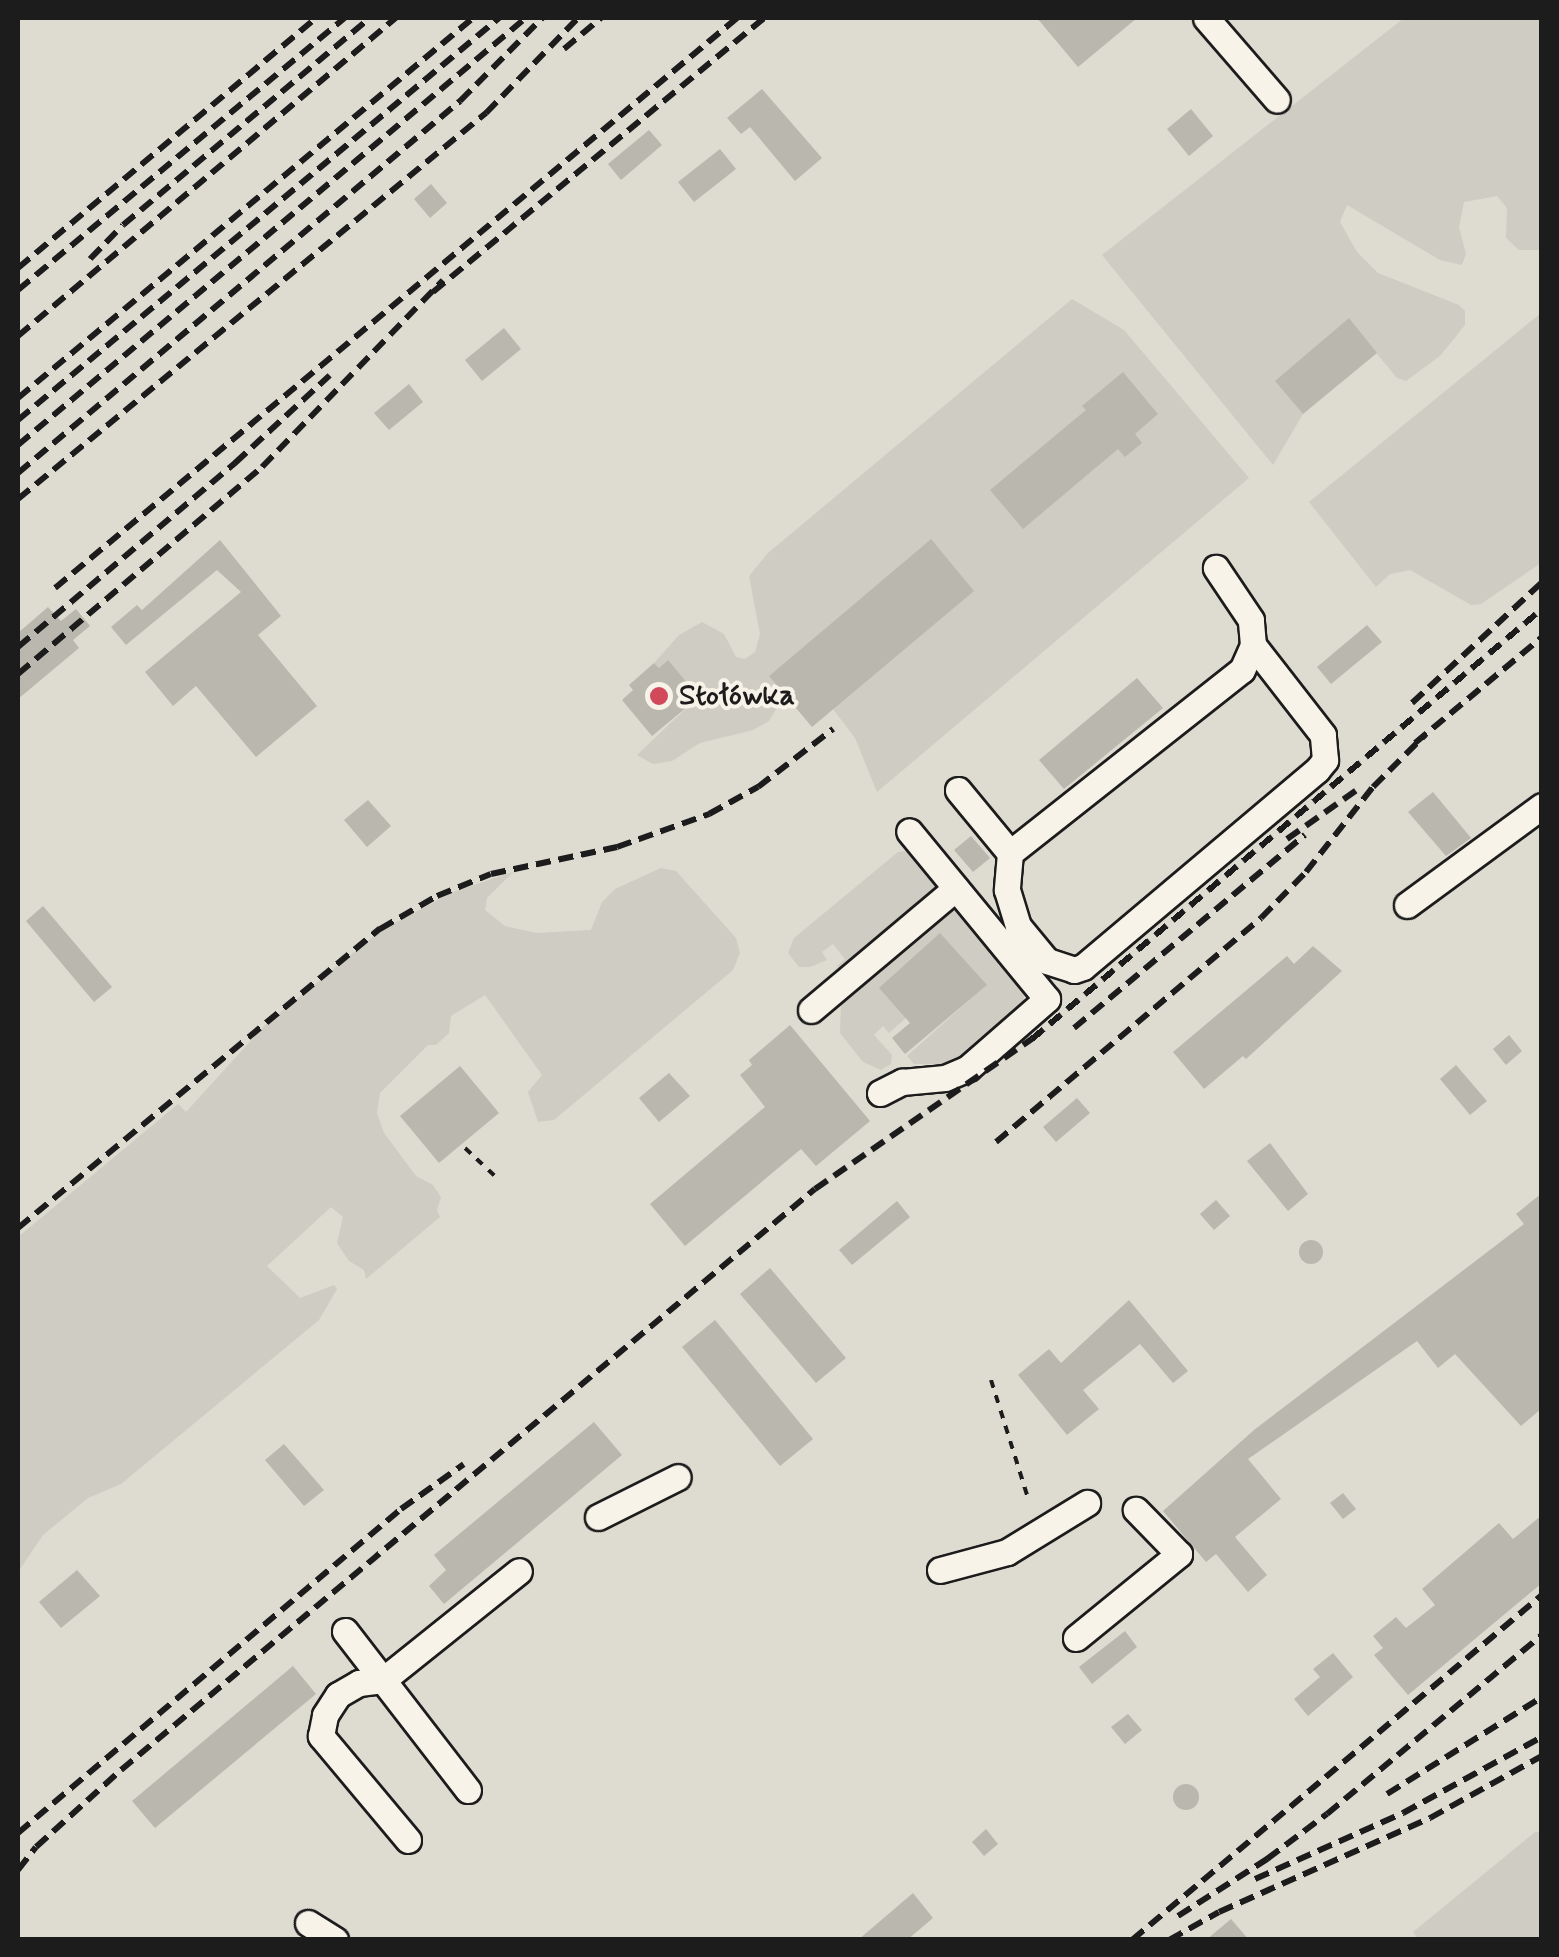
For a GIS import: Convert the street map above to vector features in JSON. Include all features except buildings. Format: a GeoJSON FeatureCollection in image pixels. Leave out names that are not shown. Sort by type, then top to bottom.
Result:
{"type":"FeatureCollection","features":[{"type":"Feature","properties":{"kind":"lane"},"geometry":{"type":"LineString","coordinates":[[1206,18],[1278,100]]}},
{"type":"Feature","properties":{"kind":"lane"},"geometry":{"type":"LineString","coordinates":[[1010,853],[1242,670],[1253,645],[1251,620],[1216,568]]}},
{"type":"Feature","properties":{"kind":"lane"},"geometry":{"type":"LineString","coordinates":[[958,790],[1010,853],[1007,890],[1018,926],[1047,961],[1074,970],[1083,967],[1325,760],[1323,735],[1253,645]]}},
{"type":"Feature","properties":{"kind":"lane"},"geometry":{"type":"LineString","coordinates":[[1407,905],[1542,806]]}},
{"type":"Feature","properties":{"kind":"lane"},"geometry":{"type":"LineString","coordinates":[[880,1092],[902,1082],[945,1078],[968,1068],[1047,999],[909,831]]}},
{"type":"Feature","properties":{"kind":"lane"},"geometry":{"type":"LineString","coordinates":[[811,1010],[956,888]]}},
{"type":"Feature","properties":{"kind":"lane"},"geometry":{"type":"LineString","coordinates":[[598,1517],[678,1476]]}},
{"type":"Feature","properties":{"kind":"lane"},"geometry":{"type":"LineString","coordinates":[[940,1570],[1007,1552],[1087,1503]]}},
{"type":"Feature","properties":{"kind":"lane"},"geometry":{"type":"LineString","coordinates":[[1076,1638],[1178,1554],[1136,1510]]}},
{"type":"Feature","properties":{"kind":"lane"},"geometry":{"type":"LineString","coordinates":[[408,1840],[322,1736],[325,1715],[338,1696],[358,1683],[383,1680],[520,1572]]}},
{"type":"Feature","properties":{"kind":"lane"},"geometry":{"type":"LineString","coordinates":[[345,1631],[468,1790]]}},
{"type":"Feature","properties":{"kind":"lane"},"geometry":{"type":"LineString","coordinates":[[308,1923],[335,1940]]}},
{"type":"Feature","properties":{"kind":"path"},"geometry":{"type":"LineString","coordinates":[[465,1148],[496,1177]]}},
{"type":"Feature","properties":{"kind":"path"},"geometry":{"type":"LineString","coordinates":[[991,1380],[1027,1495]]}},
{"type":"Feature","properties":{"kind":"shaded area"},"geometry":{"type":"Polygon","coordinates":[[[18,18],[1541,18],[1541,1939],[18,1939],[18,18]]]}},
{"type":"Feature","properties":{"kind":"shaded area"},"geometry":{"type":"Polygon","coordinates":[[[1404,18],[1541,18],[1541,250],[1519,250],[1506,238],[1507,208],[1497,196],[1464,202],[1459,227],[1466,254],[1462,265],[1440,260],[1347,205],[1340,222],[1357,252],[1378,273],[1459,305],[1465,311],[1465,325],[1440,356],[1406,381],[1397,378],[1348,319],[1276,381],[1303,414],[1273,465],[1102,255],[1404,18]]]}},
{"type":"Feature","properties":{"kind":"shaded area"},"geometry":{"type":"Polygon","coordinates":[[[1072,299],[1124,330],[1249,478],[877,792],[855,738],[833,709],[931,539],[769,676],[785,695],[769,721],[753,730],[700,743],[672,761],[653,764],[637,755],[698,697],[667,661],[659,668],[654,663],[679,635],[702,622],[724,634],[736,657],[745,659],[755,652],[760,634],[749,576],[768,553],[1072,299]]]}},
{"type":"Feature","properties":{"kind":"shaded area"},"geometry":{"type":"Polygon","coordinates":[[[1541,313],[1541,563],[1481,604],[1471,605],[1410,570],[1390,574],[1376,587],[1309,502],[1541,313]]]}},
{"type":"Feature","properties":{"kind":"shaded area"},"geometry":{"type":"Polygon","coordinates":[[[898,852],[916,856],[1023,987],[1024,999],[1021,1013],[959,1064],[914,1064],[907,1056],[986,985],[906,1018],[889,1033],[883,1026],[874,1035],[892,1055],[891,1064],[881,1070],[863,1062],[840,1033],[841,1003],[856,991],[837,966],[845,959],[833,944],[822,952],[827,960],[810,967],[799,967],[788,953],[794,938],[898,852]]]}},
{"type":"Feature","properties":{"kind":"shaded area"},"geometry":{"type":"Polygon","coordinates":[[[661,868],[676,871],[736,938],[740,953],[733,970],[554,1120],[538,1122],[528,1092],[542,1075],[485,995],[451,1016],[449,1033],[436,1045],[428,1045],[380,1093],[377,1113],[384,1133],[416,1176],[433,1185],[441,1197],[437,1210],[440,1217],[366,1279],[364,1270],[349,1261],[337,1243],[343,1217],[331,1207],[267,1266],[300,1298],[334,1285],[337,1289],[319,1320],[121,1484],[88,1498],[43,1535],[18,1572],[18,1237],[178,1104],[186,1112],[266,1024],[380,931],[453,892],[513,872],[487,898],[485,910],[505,926],[537,933],[591,930],[602,902],[615,889],[661,868]]]}},
{"type":"Feature","properties":{"kind":"shaded area"},"geometry":{"type":"Polygon","coordinates":[[[1535,1832],[1541,1832],[1541,1939],[1418,1939],[1413,1932],[1535,1832]]]}},
{"type":"Feature","properties":{"kind":"railway"},"geometry":{"type":"LineString","coordinates":[[18,268],[316,18]]}},
{"type":"Feature","properties":{"kind":"railway"},"geometry":{"type":"LineString","coordinates":[[18,290],[344,18]]}},
{"type":"Feature","properties":{"kind":"railway"},"geometry":{"type":"LineString","coordinates":[[90,259],[123,225],[370,18]]}},
{"type":"Feature","properties":{"kind":"railway"},"geometry":{"type":"LineString","coordinates":[[18,336],[396,18]]}},
{"type":"Feature","properties":{"kind":"railway"},"geometry":{"type":"LineString","coordinates":[[18,398],[473,18]]}},
{"type":"Feature","properties":{"kind":"railway"},"geometry":{"type":"LineString","coordinates":[[18,420],[499,18]]}},
{"type":"Feature","properties":{"kind":"railway"},"geometry":{"type":"LineString","coordinates":[[18,473],[460,101],[542,18]]}},
{"type":"Feature","properties":{"kind":"railway"},"geometry":{"type":"LineString","coordinates":[[18,499],[486,113],[578,18]]}},
{"type":"Feature","properties":{"kind":"railway"},"geometry":{"type":"LineString","coordinates":[[564,49],[601,18]]}},
{"type":"Feature","properties":{"kind":"railway"},"geometry":{"type":"LineString","coordinates":[[55,588],[737,18]]}},
{"type":"Feature","properties":{"kind":"railway"},"geometry":{"type":"LineString","coordinates":[[433,292],[764,18]]}},
{"type":"Feature","properties":{"kind":"railway"},"geometry":{"type":"LineString","coordinates":[[18,445],[522,21]]}},
{"type":"Feature","properties":{"kind":"railway"},"geometry":{"type":"LineString","coordinates":[[18,674],[262,467],[443,280]]}},
{"type":"Feature","properties":{"kind":"railway"},"geometry":{"type":"LineString","coordinates":[[18,647],[235,463],[330,375]]}},
{"type":"Feature","properties":{"kind":"railway"},"geometry":{"type":"LineString","coordinates":[[1412,703],[1542,582]]}},
{"type":"Feature","properties":{"kind":"railway"},"geometry":{"type":"LineString","coordinates":[[18,1870],[36,1847],[121,1770],[815,1189],[1032,1039],[1542,609]]}},
{"type":"Feature","properties":{"kind":"railway"},"geometry":{"type":"LineString","coordinates":[[1415,743],[1542,637]]}},
{"type":"Feature","properties":{"kind":"railway"},"geometry":{"type":"LineString","coordinates":[[18,1228],[380,929],[437,896],[491,874],[617,847],[709,814],[758,787],[833,729]]}},
{"type":"Feature","properties":{"kind":"railway"},"geometry":{"type":"LineString","coordinates":[[996,1142],[1261,918],[1306,872],[1373,787],[1425,735]]}},
{"type":"Feature","properties":{"kind":"railway"},"geometry":{"type":"LineString","coordinates":[[1287,839],[1361,787]]}},
{"type":"Feature","properties":{"kind":"railway"},"geometry":{"type":"LineString","coordinates":[[1074,1028],[1305,835]]}},
{"type":"Feature","properties":{"kind":"railway"},"geometry":{"type":"LineString","coordinates":[[18,1833],[401,1509],[464,1464]]}},
{"type":"Feature","properties":{"kind":"railway"},"geometry":{"type":"LineString","coordinates":[[1132,1940],[1542,1595]]}},
{"type":"Feature","properties":{"kind":"railway"},"geometry":{"type":"LineString","coordinates":[[1178,1916],[1267,1859],[1327,1814],[1542,1635]]}},
{"type":"Feature","properties":{"kind":"railway"},"geometry":{"type":"LineString","coordinates":[[1387,1794],[1542,1697]]}},
{"type":"Feature","properties":{"kind":"railway"},"geometry":{"type":"LineString","coordinates":[[1255,1879],[1403,1813],[1542,1737]]}},
{"type":"Feature","properties":{"kind":"railway"},"geometry":{"type":"LineString","coordinates":[[1169,1940],[1219,1912],[1430,1818],[1542,1756]]}},
{"type":"Feature","properties":{"kind":"place","name":"Stołówka"},"geometry":{"type":"Point","coordinates":[659,696]}}]}
